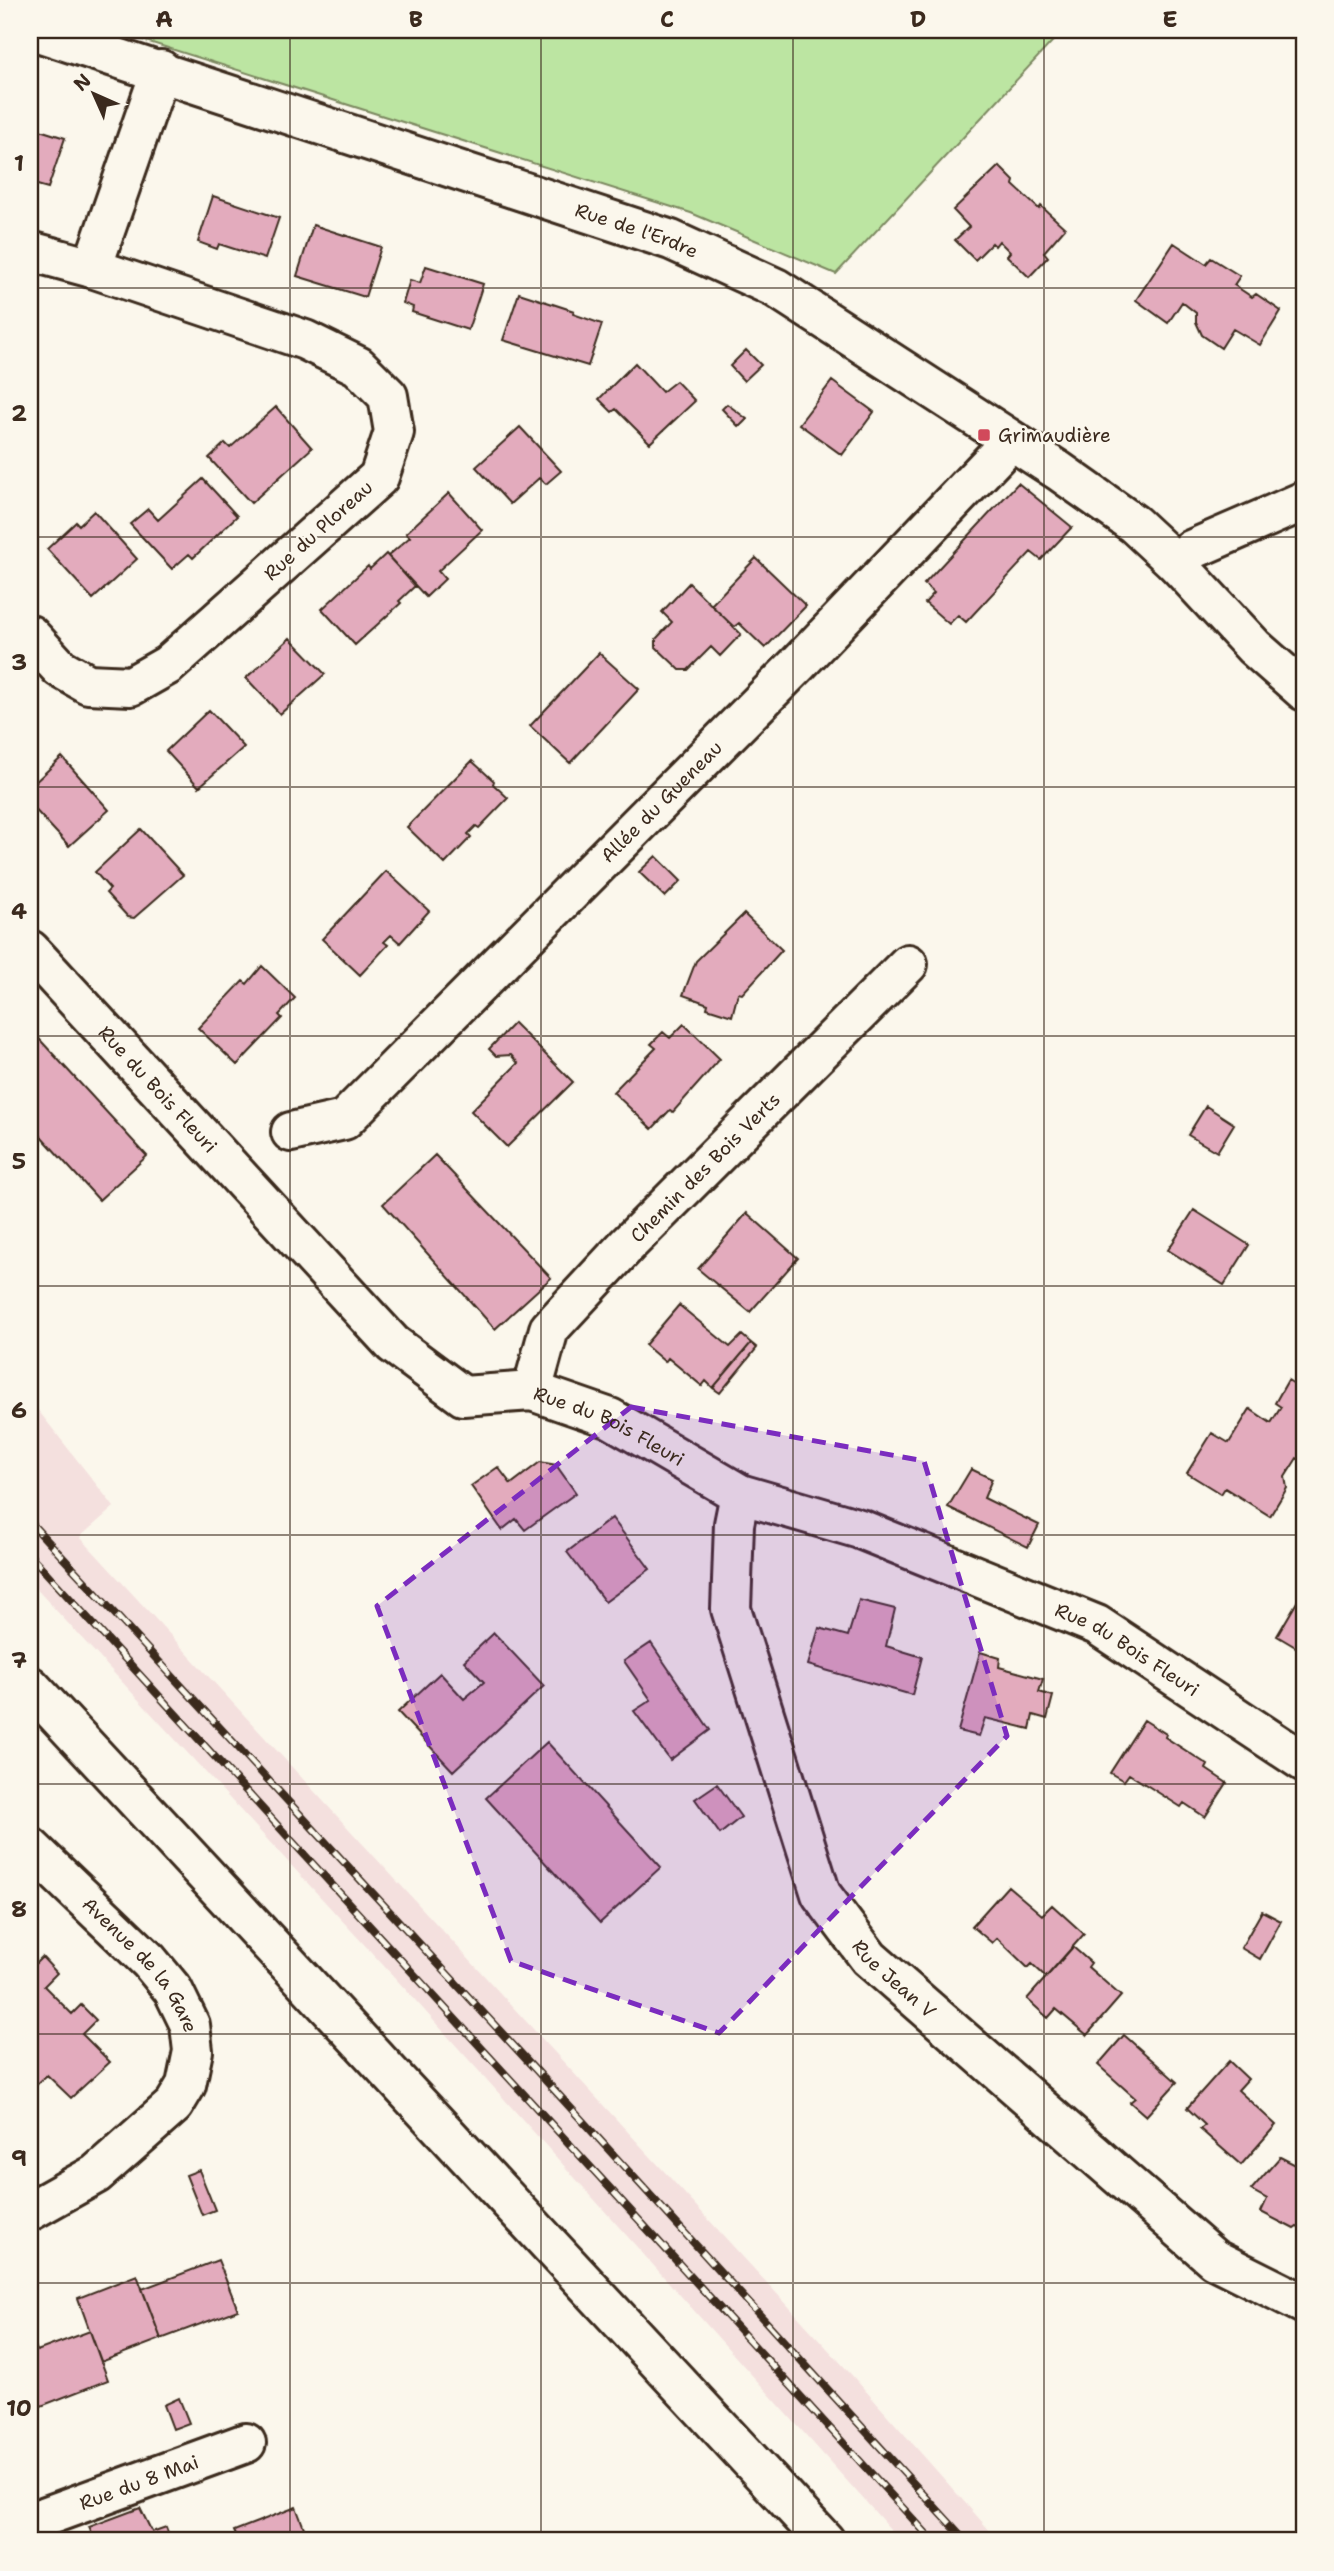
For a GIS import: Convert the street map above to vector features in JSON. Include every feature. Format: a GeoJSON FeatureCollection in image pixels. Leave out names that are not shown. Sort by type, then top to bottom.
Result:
{"type":"FeatureCollection","features":[{"type":"Feature","properties":{"kind":"street","name":"Rue de l'Erdre"},"geometry":{"type":"LineString","coordinates":[[32,30],[161,70],[671,240],[776,288],[1059,471],[1134,524],[1176,563],[1254,647],[1304,691]]}},
{"type":"Feature","properties":{"kind":"street"},"geometry":{"type":"LineString","coordinates":[[92,268],[161,70]]}},
{"type":"Feature","properties":{"kind":"street","name":"Rue du Ploreau"},"geometry":{"type":"LineString","coordinates":[[30,251],[92,268],[305,340],[358,366],[388,396],[394,432],[379,477],[168,664],[131,686],[88,684],[60,668],[30,635]]}},
{"type":"Feature","properties":{"kind":"street","name":"Allée du Gueneau"},"geometry":{"type":"LineString","coordinates":[[291,1132],[344,1120],[798,663],[1011,441]]}},
{"type":"Feature","properties":{"kind":"street"},"geometry":{"type":"LineString","coordinates":[[1176,563],[1191,550],[1304,501]]}},
{"type":"Feature","properties":{"kind":"street","name":"Rue du Bois Fleuri"},"geometry":{"type":"LineString","coordinates":[[30,950],[393,1344],[463,1396],[532,1391],[610,1418],[740,1494],[860,1529],[1097,1625],[1304,1762]]}},
{"type":"Feature","properties":{"kind":"street","name":"Chemin des Bois Verts"},"geometry":{"type":"LineString","coordinates":[[532,1391],[549,1329],[627,1245],[908,964]]}},
{"type":"Feature","properties":{"kind":"street","name":"Rue Jean V"},"geometry":{"type":"LineString","coordinates":[[740,1494],[734,1524],[731,1609],[821,1894],[869,1958],[1214,2259],[1304,2304]]}},
{"type":"Feature","properties":{"kind":"street"},"geometry":{"type":"LineString","coordinates":[[30,1686],[825,2541]]}},
{"type":"Feature","properties":{"kind":"street","name":"Avenue de la Gare"},"geometry":{"type":"LineString","coordinates":[[30,1847],[149,1961],[173,1990],[190,2025],[193,2051],[186,2085],[174,2105],[96,2174],[30,2211]]}},
{"type":"Feature","properties":{"kind":"street","name":"Rue du 8 Mai"},"geometry":{"type":"LineString","coordinates":[[30,2522],[246,2443]]}},
{"type":"Feature","properties":{"kind":"highlighted area"},"geometry":{"type":"Polygon","coordinates":[[[631,1407],[924,1461],[1007,1736],[719,2033],[511,1961],[377,1606],[631,1407]]]}},
{"type":"Feature","properties":{"kind":"shaded area"},"geometry":{"type":"Polygon","coordinates":[[[30,1400],[114,1507],[80,1537],[849,2372],[999,2541],[901,2541],[407,1991],[30,1582],[30,1400]]]}},
{"type":"Feature","properties":{"kind":"green space"},"geometry":{"type":"Polygon","coordinates":[[[111,30],[1063,30],[836,274],[691,213],[111,30]]]}},
{"type":"Feature","properties":{"kind":"building"},"geometry":{"type":"Polygon","coordinates":[[[30,127],[65,138],[48,188],[30,183],[30,127]]]}},
{"type":"Feature","properties":{"kind":"building"},"geometry":{"type":"Polygon","coordinates":[[[999,166],[1014,181],[1013,185],[1065,228],[1044,252],[1048,257],[1029,277],[1007,256],[1010,252],[999,241],[995,246],[992,243],[975,260],[955,240],[969,227],[953,210],[999,166]]]}},
{"type":"Feature","properties":{"kind":"building"},"geometry":{"type":"Polygon","coordinates":[[[213,196],[279,218],[265,259],[219,244],[217,249],[198,242],[213,196]]]}},
{"type":"Feature","properties":{"kind":"building"},"geometry":{"type":"Polygon","coordinates":[[[313,225],[381,247],[365,297],[297,276],[313,225]]]}},
{"type":"Feature","properties":{"kind":"building"},"geometry":{"type":"Polygon","coordinates":[[[1174,243],[1206,264],[1211,258],[1240,276],[1234,285],[1252,297],[1256,294],[1281,311],[1260,345],[1233,329],[1221,348],[1202,335],[1196,322],[1196,313],[1182,302],[1168,323],[1136,300],[1174,243]]]}},
{"type":"Feature","properties":{"kind":"building"},"geometry":{"type":"Polygon","coordinates":[[[426,266],[483,284],[468,330],[412,312],[413,307],[403,303],[410,280],[420,283],[426,266]]]}},
{"type":"Feature","properties":{"kind":"building"},"geometry":{"type":"Polygon","coordinates":[[[519,293],[574,311],[573,314],[602,324],[588,366],[503,340],[519,293]]]}},
{"type":"Feature","properties":{"kind":"building"},"geometry":{"type":"Polygon","coordinates":[[[746,350],[761,365],[744,381],[730,366],[746,350]]]}},
{"type":"Feature","properties":{"kind":"building"},"geometry":{"type":"Polygon","coordinates":[[[635,363],[662,392],[676,381],[695,401],[650,443],[616,409],[612,412],[599,399],[635,363]]]}},
{"type":"Feature","properties":{"kind":"building"},"geometry":{"type":"Polygon","coordinates":[[[832,381],[874,412],[842,455],[799,424],[832,381]]]}},
{"type":"Feature","properties":{"kind":"building"},"geometry":{"type":"Polygon","coordinates":[[[727,404],[747,419],[739,427],[722,409],[727,404]]]}},
{"type":"Feature","properties":{"kind":"building"},"geometry":{"type":"Polygon","coordinates":[[[276,407],[312,448],[251,503],[209,458],[225,443],[230,448],[276,407]]]}},
{"type":"Feature","properties":{"kind":"building"},"geometry":{"type":"Polygon","coordinates":[[[520,427],[561,471],[546,484],[539,478],[510,504],[476,467],[520,427]]]}},
{"type":"Feature","properties":{"kind":"building"},"geometry":{"type":"Polygon","coordinates":[[[203,479],[237,516],[193,558],[189,554],[172,569],[130,524],[148,509],[158,520],[203,479]]]}},
{"type":"Feature","properties":{"kind":"building"},"geometry":{"type":"Polygon","coordinates":[[[1018,483],[1072,527],[1041,560],[1031,552],[966,622],[958,615],[949,624],[925,603],[934,593],[924,584],[1018,483]]]}},
{"type":"Feature","properties":{"kind":"building"},"geometry":{"type":"Polygon","coordinates":[[[449,493],[482,530],[438,571],[445,579],[426,597],[388,556],[410,537],[406,533],[449,493]]]}},
{"type":"Feature","properties":{"kind":"building"},"geometry":{"type":"Polygon","coordinates":[[[94,511],[137,559],[93,599],[47,549],[76,522],[79,525],[94,511]]]}},
{"type":"Feature","properties":{"kind":"building"},"geometry":{"type":"Polygon","coordinates":[[[386,554],[415,586],[399,601],[401,603],[355,645],[322,609],[368,566],[370,569],[386,554]]]}},
{"type":"Feature","properties":{"kind":"building"},"geometry":{"type":"Polygon","coordinates":[[[756,558],[806,606],[765,648],[739,623],[734,627],[711,605],[756,558]]]}},
{"type":"Feature","properties":{"kind":"building"},"geometry":{"type":"Polygon","coordinates":[[[689,583],[741,634],[720,656],[711,647],[688,670],[680,670],[656,647],[656,639],[672,622],[662,612],[689,583]]]}},
{"type":"Feature","properties":{"kind":"building"},"geometry":{"type":"Polygon","coordinates":[[[290,638],[325,674],[280,714],[246,678],[290,638]]]}},
{"type":"Feature","properties":{"kind":"building"},"geometry":{"type":"Polygon","coordinates":[[[599,653],[639,689],[570,763],[530,726],[599,653]]]}},
{"type":"Feature","properties":{"kind":"building"},"geometry":{"type":"Polygon","coordinates":[[[209,710],[244,747],[199,787],[166,751],[209,710]]]}},
{"type":"Feature","properties":{"kind":"building"},"geometry":{"type":"Polygon","coordinates":[[[62,757],[109,810],[69,846],[30,804],[30,787],[62,757]]]}},
{"type":"Feature","properties":{"kind":"building"},"geometry":{"type":"Polygon","coordinates":[[[472,761],[508,798],[479,828],[476,826],[468,834],[471,837],[445,864],[407,827],[472,761]]]}},
{"type":"Feature","properties":{"kind":"building"},"geometry":{"type":"Polygon","coordinates":[[[141,829],[183,875],[134,918],[128,917],[106,893],[110,889],[95,872],[141,829]]]}},
{"type":"Feature","properties":{"kind":"building"},"geometry":{"type":"Polygon","coordinates":[[[656,856],[681,881],[665,897],[639,872],[656,856]]]}},
{"type":"Feature","properties":{"kind":"building"},"geometry":{"type":"Polygon","coordinates":[[[386,871],[429,911],[400,943],[391,935],[384,942],[388,945],[360,975],[322,939],[386,871]]]}},
{"type":"Feature","properties":{"kind":"building"},"geometry":{"type":"Polygon","coordinates":[[[744,914],[782,950],[742,994],[738,993],[732,1016],[707,1008],[708,1004],[683,995],[696,961],[744,914]]]}},
{"type":"Feature","properties":{"kind":"building"},"geometry":{"type":"Polygon","coordinates":[[[262,966],[295,998],[279,1015],[282,1018],[237,1065],[198,1028],[243,981],[247,984],[262,966]]]}},
{"type":"Feature","properties":{"kind":"building"},"geometry":{"type":"Polygon","coordinates":[[[514,1023],[573,1082],[507,1147],[471,1111],[518,1063],[511,1055],[496,1056],[489,1049],[514,1023]]]}},
{"type":"Feature","properties":{"kind":"building"},"geometry":{"type":"Polygon","coordinates":[[[684,1024],[720,1059],[673,1112],[670,1110],[652,1129],[613,1092],[656,1048],[651,1044],[663,1032],[670,1038],[684,1024]]]}},
{"type":"Feature","properties":{"kind":"building"},"geometry":{"type":"Polygon","coordinates":[[[30,1029],[147,1156],[99,1200],[30,1124],[30,1029]]]}},
{"type":"Feature","properties":{"kind":"building"},"geometry":{"type":"Polygon","coordinates":[[[1206,1106],[1234,1124],[1217,1152],[1188,1135],[1206,1106]]]}},
{"type":"Feature","properties":{"kind":"building"},"geometry":{"type":"Polygon","coordinates":[[[435,1155],[551,1278],[495,1329],[383,1204],[435,1155]]]}},
{"type":"Feature","properties":{"kind":"building"},"geometry":{"type":"Polygon","coordinates":[[[1194,1210],[1249,1245],[1224,1285],[1168,1250],[1194,1210]]]}},
{"type":"Feature","properties":{"kind":"building"},"geometry":{"type":"Polygon","coordinates":[[[747,1213],[798,1258],[750,1312],[698,1269],[747,1213]]]}},
{"type":"Feature","properties":{"kind":"building"},"geometry":{"type":"Polygon","coordinates":[[[679,1305],[730,1347],[742,1335],[751,1343],[713,1388],[706,1381],[702,1386],[668,1358],[665,1362],[645,1345],[679,1305]]]}},
{"type":"Feature","properties":{"kind":"building"},"geometry":{"type":"Polygon","coordinates":[[[751,1343],[757,1348],[720,1393],[713,1388],[751,1343]]]}},
{"type":"Feature","properties":{"kind":"building"},"geometry":{"type":"Polygon","coordinates":[[[1288,1380],[1304,1390],[1304,1462],[1297,1458],[1285,1477],[1287,1488],[1270,1516],[1225,1488],[1221,1494],[1187,1473],[1212,1433],[1229,1443],[1250,1409],[1271,1423],[1281,1407],[1275,1403],[1288,1380]]]}},
{"type":"Feature","properties":{"kind":"building"},"geometry":{"type":"Polygon","coordinates":[[[540,1462],[556,1465],[576,1493],[525,1530],[516,1519],[502,1530],[471,1486],[498,1467],[511,1484],[540,1462]]]}},
{"type":"Feature","properties":{"kind":"building"},"geometry":{"type":"Polygon","coordinates":[[[971,1469],[992,1479],[984,1498],[1039,1525],[1028,1547],[948,1507],[971,1469]]]}},
{"type":"Feature","properties":{"kind":"building"},"geometry":{"type":"Polygon","coordinates":[[[612,1518],[650,1569],[605,1602],[567,1552],[612,1518]]]}},
{"type":"Feature","properties":{"kind":"building"},"geometry":{"type":"Polygon","coordinates":[[[1304,1590],[1304,1652],[1277,1636],[1304,1590]]]}},
{"type":"Feature","properties":{"kind":"building"},"geometry":{"type":"Polygon","coordinates":[[[859,1600],[895,1609],[886,1646],[922,1657],[912,1695],[808,1665],[819,1628],[848,1636],[859,1600]]]}},
{"type":"Feature","properties":{"kind":"building"},"geometry":{"type":"Polygon","coordinates":[[[494,1633],[544,1686],[453,1771],[398,1712],[440,1673],[464,1699],[484,1682],[464,1661],[494,1633]]]}},
{"type":"Feature","properties":{"kind":"building"},"geometry":{"type":"Polygon","coordinates":[[[651,1643],[710,1730],[670,1760],[634,1711],[651,1700],[624,1661],[651,1643]]]}},
{"type":"Feature","properties":{"kind":"building"},"geometry":{"type":"Polygon","coordinates":[[[980,1652],[1000,1658],[999,1667],[1043,1679],[1039,1692],[1053,1696],[1047,1719],[1033,1715],[1030,1729],[985,1718],[979,1736],[958,1731],[980,1652]]]}},
{"type":"Feature","properties":{"kind":"building"},"geometry":{"type":"Polygon","coordinates":[[[1144,1720],[1208,1765],[1206,1769],[1227,1783],[1205,1817],[1184,1803],[1181,1807],[1129,1774],[1124,1781],[1110,1773],[1144,1720]]]}},
{"type":"Feature","properties":{"kind":"building"},"geometry":{"type":"Polygon","coordinates":[[[547,1742],[661,1867],[600,1923],[486,1798],[547,1742]]]}},
{"type":"Feature","properties":{"kind":"building"},"geometry":{"type":"Polygon","coordinates":[[[717,1784],[741,1817],[720,1834],[695,1799],[717,1784]]]}},
{"type":"Feature","properties":{"kind":"building"},"geometry":{"type":"Polygon","coordinates":[[[1008,1886],[1042,1915],[1052,1905],[1084,1934],[1046,1977],[1032,1964],[1028,1968],[997,1938],[992,1943],[972,1926],[1008,1886]]]}},
{"type":"Feature","properties":{"kind":"building"},"geometry":{"type":"Polygon","coordinates":[[[1262,1911],[1281,1921],[1260,1959],[1241,1948],[1262,1911]]]}},
{"type":"Feature","properties":{"kind":"building"},"geometry":{"type":"Polygon","coordinates":[[[1073,1947],[1091,1963],[1088,1967],[1121,1996],[1087,2035],[1056,2009],[1048,2018],[1027,1999],[1073,1947]]]}},
{"type":"Feature","properties":{"kind":"building"},"geometry":{"type":"Polygon","coordinates":[[[42,1957],[57,1973],[44,1986],[72,2014],[81,2005],[96,2020],[82,2034],[110,2062],[71,2098],[47,2075],[32,2089],[30,2087],[30,2056],[34,2052],[30,2048],[30,1969],[42,1957]]]}},
{"type":"Feature","properties":{"kind":"building"},"geometry":{"type":"Polygon","coordinates":[[[1124,2035],[1177,2082],[1146,2116],[1130,2102],[1135,2098],[1098,2065],[1124,2035]]]}},
{"type":"Feature","properties":{"kind":"building"},"geometry":{"type":"Polygon","coordinates":[[[1229,2061],[1248,2079],[1238,2090],[1276,2125],[1241,2165],[1200,2129],[1205,2125],[1187,2108],[1229,2061]]]}},
{"type":"Feature","properties":{"kind":"building"},"geometry":{"type":"Polygon","coordinates":[[[1280,2157],[1304,2169],[1304,2230],[1297,2227],[1294,2229],[1261,2212],[1267,2199],[1251,2190],[1280,2157]]]}},
{"type":"Feature","properties":{"kind":"building"},"geometry":{"type":"Polygon","coordinates":[[[199,2170],[215,2210],[202,2215],[186,2175],[199,2170]]]}},
{"type":"Feature","properties":{"kind":"building"},"geometry":{"type":"Polygon","coordinates":[[[218,2260],[238,2310],[161,2339],[142,2289],[218,2260]]]}},
{"type":"Feature","properties":{"kind":"building"},"geometry":{"type":"Polygon","coordinates":[[[137,2275],[161,2339],[101,2362],[78,2298],[137,2275]]]}},
{"type":"Feature","properties":{"kind":"building"},"geometry":{"type":"Polygon","coordinates":[[[90,2331],[108,2380],[36,2408],[30,2392],[30,2334],[37,2351],[90,2331]]]}},
{"type":"Feature","properties":{"kind":"building"},"geometry":{"type":"Polygon","coordinates":[[[179,2398],[189,2423],[173,2429],[164,2405],[179,2398]]]}},
{"type":"Feature","properties":{"kind":"building"},"geometry":{"type":"Polygon","coordinates":[[[296,2507],[309,2541],[234,2541],[238,2540],[234,2531],[296,2507]]]}},
{"type":"Feature","properties":{"kind":"building"},"geometry":{"type":"Polygon","coordinates":[[[140,2508],[152,2532],[166,2527],[171,2541],[95,2541],[89,2527],[140,2508]]]}},
{"type":"Feature","properties":{"kind":"railway"},"geometry":{"type":"LineString","coordinates":[[30,1522],[966,2541]]}},
{"type":"Feature","properties":{"kind":"railway"},"geometry":{"type":"LineString","coordinates":[[30,1555],[933,2541]]}},
{"type":"Feature","properties":{"kind":"place","name":"Grimaudière"},"geometry":{"type":"Point","coordinates":[984,435]}}]}
